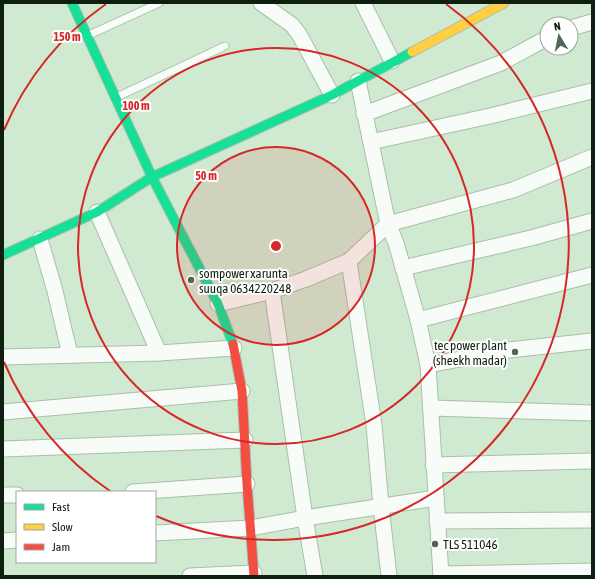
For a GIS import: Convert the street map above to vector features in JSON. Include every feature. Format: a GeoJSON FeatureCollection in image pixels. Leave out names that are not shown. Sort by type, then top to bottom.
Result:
{"type":"FeatureCollection","features":[{"type":"Feature","properties":{"kind":"street"},"geometry":{"type":"LineString","coordinates":[[72,3],[152,177],[218,304],[234,348],[242,391],[254,574],[190,576]]}},
{"type":"Feature","properties":{"kind":"street"},"geometry":{"type":"LineString","coordinates":[[261,3],[292,25],[299,34],[332,95]]}},
{"type":"Feature","properties":{"kind":"street"},"geometry":{"type":"LineString","coordinates":[[363,3],[392,62]]}},
{"type":"Feature","properties":{"kind":"street"},"geometry":{"type":"LineString","coordinates":[[3,255],[97,212],[152,177],[332,95],[504,3]]}},
{"type":"Feature","properties":{"kind":"street"},"geometry":{"type":"LineString","coordinates":[[579,26],[592,22]]}},
{"type":"Feature","properties":{"kind":"street"},"geometry":{"type":"LineString","coordinates":[[364,114],[501,63],[539,42]]}},
{"type":"Feature","properties":{"kind":"street"},"geometry":{"type":"LineString","coordinates":[[358,81],[388,224],[418,320],[428,366],[432,408],[433,465],[441,575],[592,571]]}},
{"type":"Feature","properties":{"kind":"street"},"geometry":{"type":"LineString","coordinates":[[371,142],[490,116],[592,91]]}},
{"type":"Feature","properties":{"kind":"street"},"geometry":{"type":"LineString","coordinates":[[218,304],[272,291],[318,275],[349,261],[388,224],[513,190],[592,157]]}},
{"type":"Feature","properties":{"kind":"street"},"geometry":{"type":"LineString","coordinates":[[97,212],[159,353]]}},
{"type":"Feature","properties":{"kind":"street"},"geometry":{"type":"LineString","coordinates":[[403,268],[531,238],[592,221]]}},
{"type":"Feature","properties":{"kind":"street"},"geometry":{"type":"LineString","coordinates":[[40,239],[55,290],[70,355]]}},
{"type":"Feature","properties":{"kind":"street"},"geometry":{"type":"LineString","coordinates":[[349,261],[374,425],[389,576]]}},
{"type":"Feature","properties":{"kind":"street"},"geometry":{"type":"LineString","coordinates":[[418,320],[592,275]]}},
{"type":"Feature","properties":{"kind":"street"},"geometry":{"type":"LineString","coordinates":[[272,291],[305,518],[315,576]]}},
{"type":"Feature","properties":{"kind":"street"},"geometry":{"type":"LineString","coordinates":[[428,366],[509,350],[592,341]]}},
{"type":"Feature","properties":{"kind":"street"},"geometry":{"type":"LineString","coordinates":[[3,357],[159,353],[234,348]]}},
{"type":"Feature","properties":{"kind":"street"},"geometry":{"type":"LineString","coordinates":[[3,412],[242,391]]}},
{"type":"Feature","properties":{"kind":"street"},"geometry":{"type":"LineString","coordinates":[[432,408],[592,414]]}},
{"type":"Feature","properties":{"kind":"street"},"geometry":{"type":"LineString","coordinates":[[3,449],[245,440]]}},
{"type":"Feature","properties":{"kind":"street"},"geometry":{"type":"LineString","coordinates":[[433,465],[592,461]]}},
{"type":"Feature","properties":{"kind":"street"},"geometry":{"type":"LineString","coordinates":[[147,491],[247,484]]}},
{"type":"Feature","properties":{"kind":"street"},"geometry":{"type":"LineString","coordinates":[[3,495],[16,495]]}},
{"type":"Feature","properties":{"kind":"street"},"geometry":{"type":"LineString","coordinates":[[156,533],[251,528],[305,518],[436,498]]}},
{"type":"Feature","properties":{"kind":"street"},"geometry":{"type":"LineString","coordinates":[[437,521],[592,520]]}},
{"type":"Feature","properties":{"kind":"street"},"geometry":{"type":"LineString","coordinates":[[3,541],[16,540]]}},
{"type":"Feature","properties":{"kind":"lane"},"geometry":{"type":"LineString","coordinates":[[87,36],[159,3]]}},
{"type":"Feature","properties":{"kind":"lane"},"geometry":{"type":"LineString","coordinates":[[115,98],[225,46]]}},
{"type":"Feature","properties":{"kind":"traffic: fast"},"geometry":{"type":"LineString","coordinates":[[72,3],[152,177],[218,304],[233,344]]}},
{"type":"Feature","properties":{"kind":"traffic: fast"},"geometry":{"type":"LineString","coordinates":[[3,255],[97,212],[152,177],[332,95],[412,52]]}},
{"type":"Feature","properties":{"kind":"traffic: slow"},"geometry":{"type":"LineString","coordinates":[[412,52],[504,3]]}},
{"type":"Feature","properties":{"kind":"traffic: jam"},"geometry":{"type":"LineString","coordinates":[[233,344],[242,391],[254,576]]}},
{"type":"Feature","properties":{"kind":"place","name":"sompower xarunta suuqa 0634220248"},"geometry":{"type":"Point","coordinates":[191,280]}},
{"type":"Feature","properties":{"kind":"place","name":"tec power plant (sheekh madar)"},"geometry":{"type":"Point","coordinates":[515,352]}},
{"type":"Feature","properties":{"kind":"place","name":"TLS 511046"},"geometry":{"type":"Point","coordinates":[435,544]}}]}
